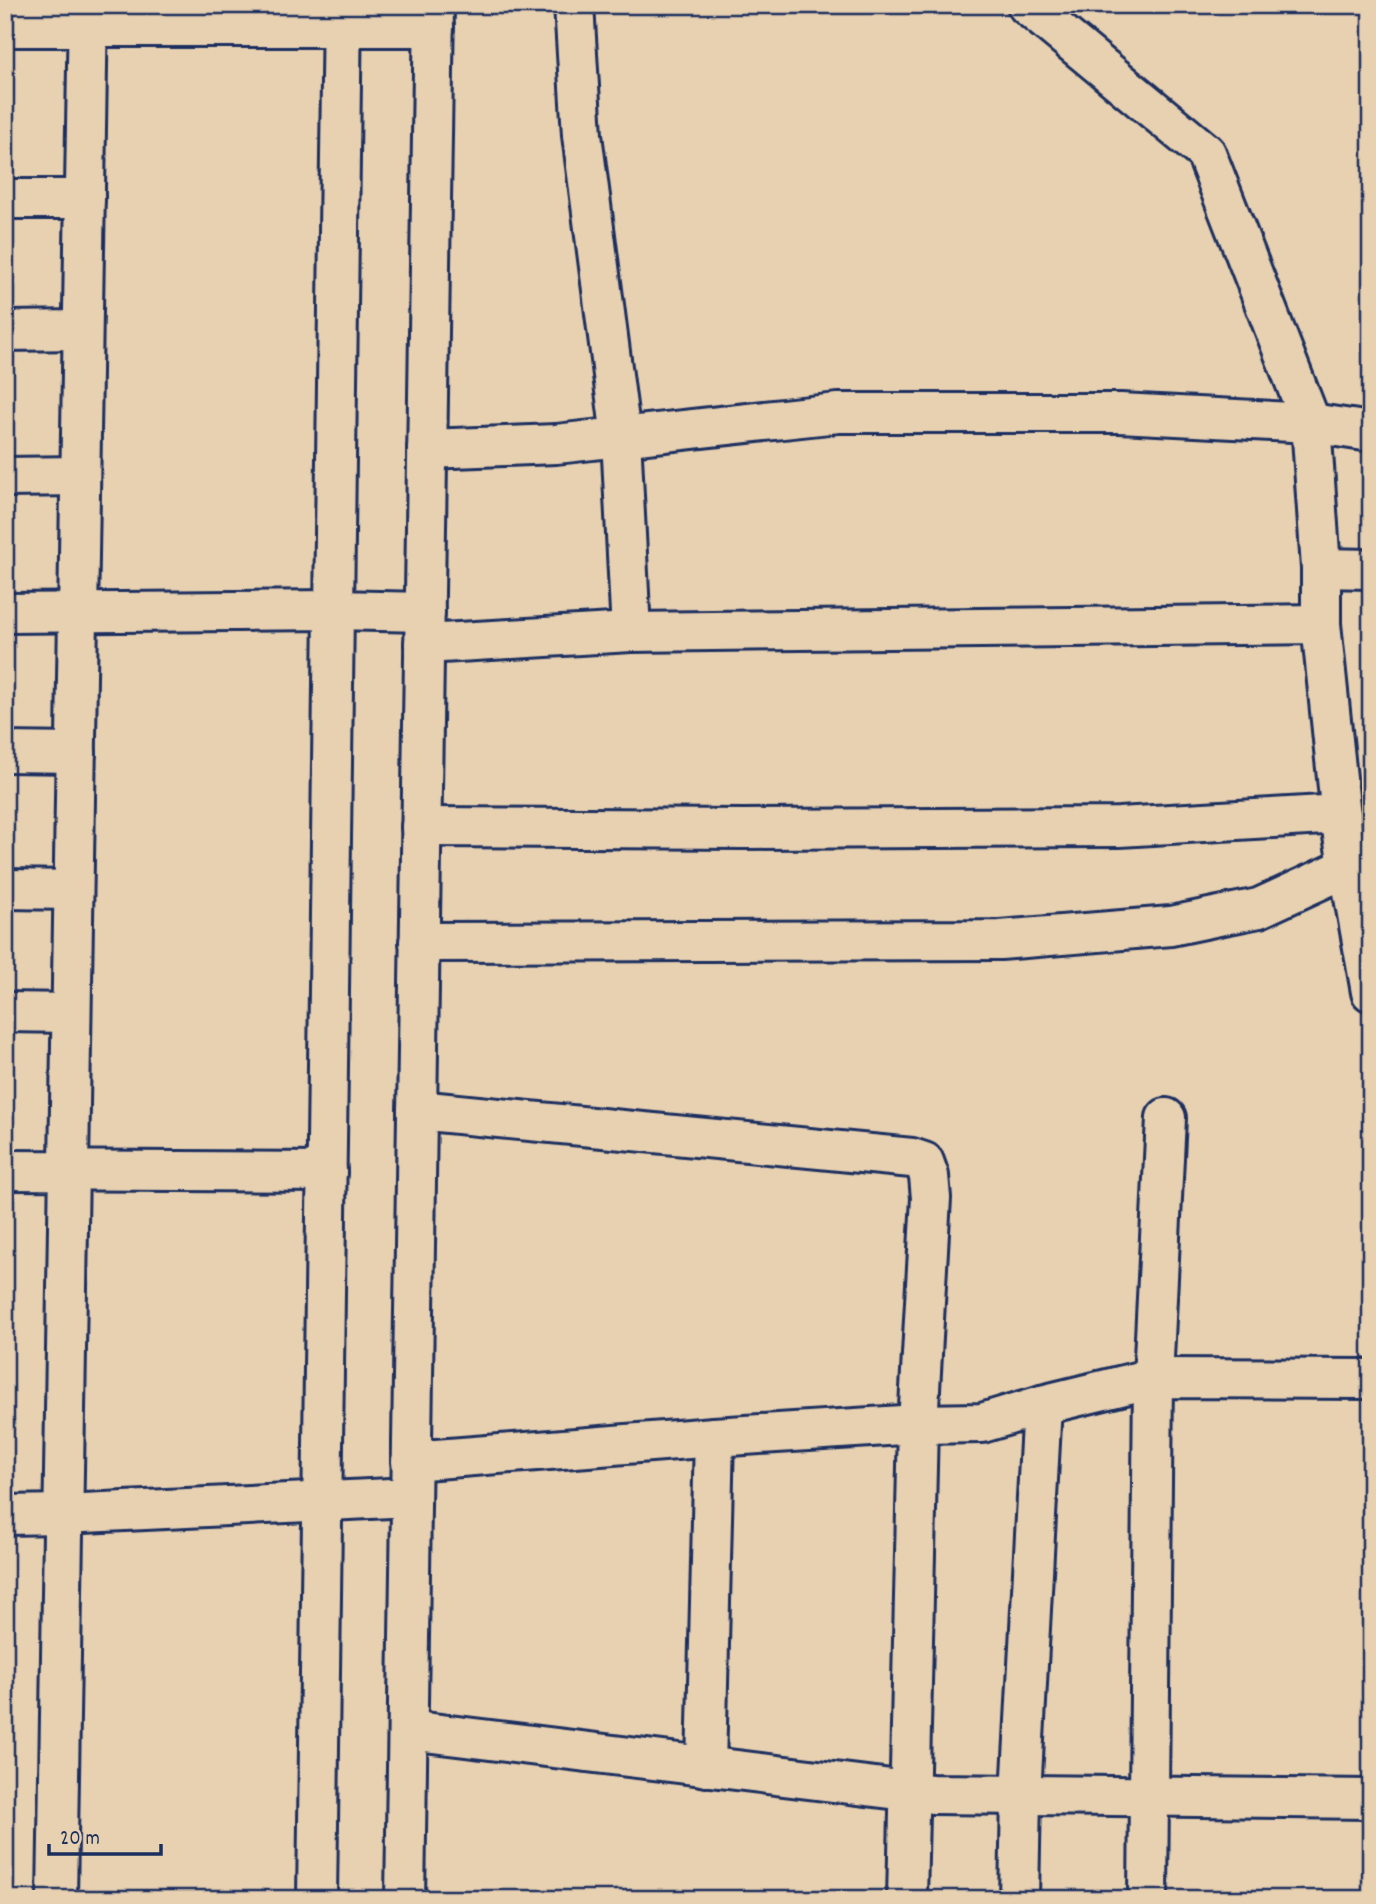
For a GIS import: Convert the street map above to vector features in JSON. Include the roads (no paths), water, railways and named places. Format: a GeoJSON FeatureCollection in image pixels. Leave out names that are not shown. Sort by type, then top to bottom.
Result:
{"type":"FeatureCollection","features":[{"type":"Feature","properties":{"kind":"street"},"geometry":{"type":"LineString","coordinates":[[574,5],[582,135],[621,437],[631,632]]}},
{"type":"Feature","properties":{"kind":"street"},"geometry":{"type":"LineString","coordinates":[[1027,5],[1206,153],[1311,423],[1321,568],[1321,624],[1371,992]]}},
{"type":"Feature","properties":{"kind":"street"},"geometry":{"type":"LineString","coordinates":[[57,1899],[87,16]]}},
{"type":"Feature","properties":{"kind":"street"},"geometry":{"type":"LineString","coordinates":[[5,27],[87,16],[434,16],[405,1899]]}},
{"type":"Feature","properties":{"kind":"street"},"geometry":{"type":"LineString","coordinates":[[317,1899],[342,16]]}},
{"type":"Feature","properties":{"kind":"street"},"geometry":{"type":"LineString","coordinates":[[5,199],[85,199]]}},
{"type":"Feature","properties":{"kind":"street"},"geometry":{"type":"LineString","coordinates":[[5,331],[82,330]]}},
{"type":"Feature","properties":{"kind":"street"},"geometry":{"type":"LineString","coordinates":[[427,449],[556,444],[838,413],[1120,413],[1311,423],[1371,432]]}},
{"type":"Feature","properties":{"kind":"street"},"geometry":{"type":"LineString","coordinates":[[5,477],[80,476]]}},
{"type":"Feature","properties":{"kind":"street"},"geometry":{"type":"LineString","coordinates":[[1321,568],[1371,569]]}},
{"type":"Feature","properties":{"kind":"street"},"geometry":{"type":"LineString","coordinates":[[5,613],[334,610],[424,628],[631,632],[1321,624]]}},
{"type":"Feature","properties":{"kind":"street"},"geometry":{"type":"LineString","coordinates":[[5,752],[76,753]]}},
{"type":"Feature","properties":{"kind":"street"},"geometry":{"type":"LineString","coordinates":[[421,827],[1119,827],[1351,838]]}},
{"type":"Feature","properties":{"kind":"street"},"geometry":{"type":"LineString","coordinates":[[419,942],[986,940],[1171,926],[1259,908],[1351,838]]}},
{"type":"Feature","properties":{"kind":"street"},"geometry":{"type":"LineString","coordinates":[[5,889],[73,890]]}},
{"type":"Feature","properties":{"kind":"street"},"geometry":{"type":"LineString","coordinates":[[5,1012],[71,1013]]}},
{"type":"Feature","properties":{"kind":"street"},"geometry":{"type":"LineString","coordinates":[[417,1110],[912,1158],[924,1162],[929,1176],[931,1198],[918,1424],[907,1899]]}},
{"type":"Feature","properties":{"kind":"street"},"geometry":{"type":"LineString","coordinates":[[1148,1899],[1153,1378],[1166,1118]]}},
{"type":"Feature","properties":{"kind":"street"},"geometry":{"type":"LineString","coordinates":[[5,1170],[327,1172]]}},
{"type":"Feature","properties":{"kind":"street"},"geometry":{"type":"LineString","coordinates":[[5,1515],[323,1500],[411,1479],[714,1437],[918,1424],[982,1423],[1042,1405],[1153,1378],[1371,1379]]}},
{"type":"Feature","properties":{"kind":"street"},"geometry":{"type":"LineString","coordinates":[[1019,1899],[1021,1795],[1042,1405]]}},
{"type":"Feature","properties":{"kind":"street"},"geometry":{"type":"LineString","coordinates":[[706,1767],[714,1437]]}},
{"type":"Feature","properties":{"kind":"street"},"geometry":{"type":"LineString","coordinates":[[408,1730],[932,1794],[1371,1799]]}}]}
